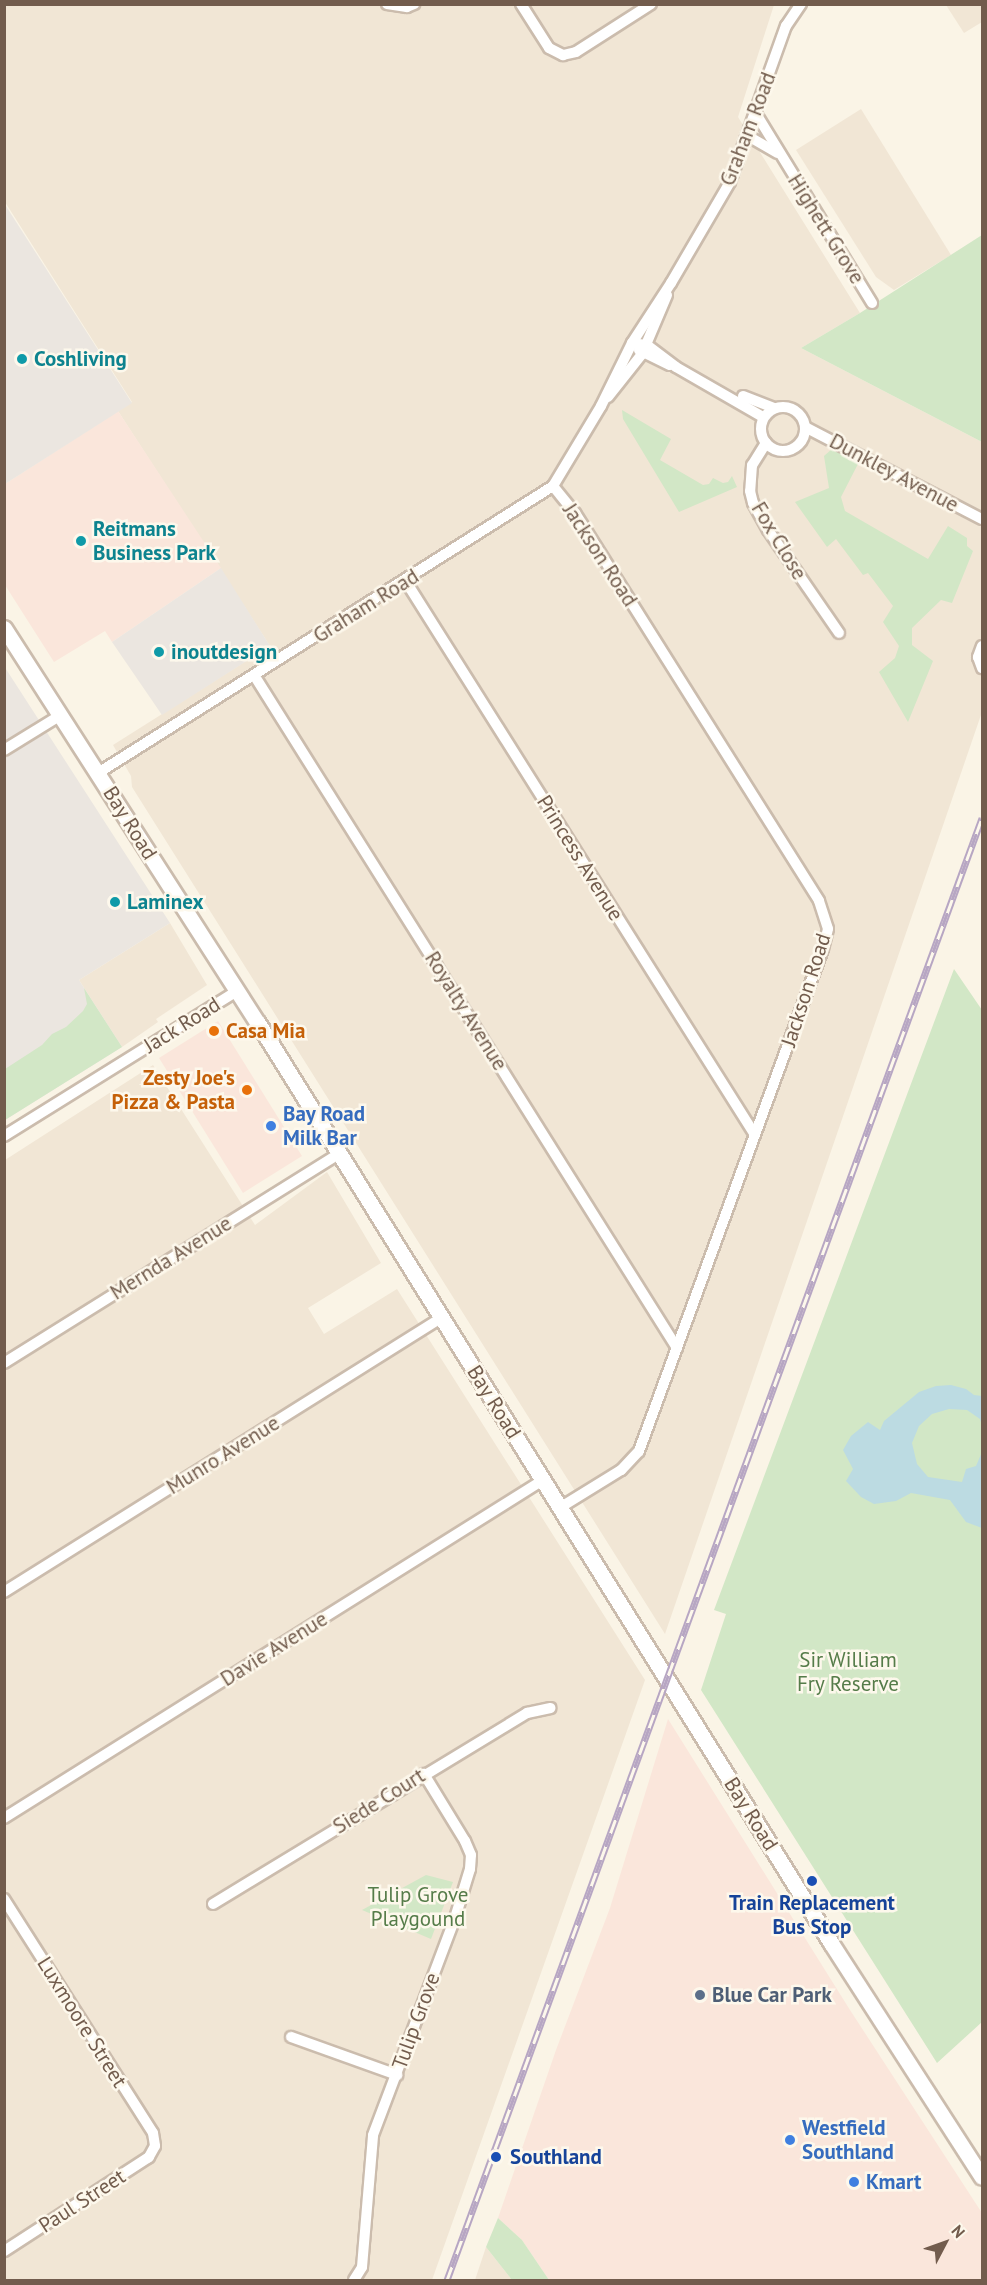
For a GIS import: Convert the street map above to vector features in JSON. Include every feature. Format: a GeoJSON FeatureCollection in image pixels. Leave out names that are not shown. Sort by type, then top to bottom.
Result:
{"type":"FeatureCollection","features":[{"type":"Feature","properties":{"kind":"main road","name":"Bay Road"},"geometry":{"type":"LineString","coordinates":[[4,628],[237,991],[831,1943],[982,2177]]}},
{"type":"Feature","properties":{"kind":"street"},"geometry":{"type":"LineString","coordinates":[[387,4],[407,7],[414,4]]}},
{"type":"Feature","properties":{"kind":"street"},"geometry":{"type":"LineString","coordinates":[[521,4],[549,48],[563,55],[576,52],[651,4]]}},
{"type":"Feature","properties":{"kind":"street","name":"Graham Road"},"geometry":{"type":"LineString","coordinates":[[98,774],[553,486],[601,406],[632,343],[671,283],[730,182],[786,26],[800,5]]}},
{"type":"Feature","properties":{"kind":"street","name":"Highett Grove"},"geometry":{"type":"LineString","coordinates":[[756,112],[872,303]]}},
{"type":"Feature","properties":{"kind":"street","name":"Highett Grove"},"geometry":{"type":"LineString","coordinates":[[748,136],[781,155]]}},
{"type":"Feature","properties":{"kind":"street","name":"Graham Road"},"geometry":{"type":"LineString","coordinates":[[601,406],[644,350],[671,283]]}},
{"type":"Feature","properties":{"kind":"street"},"geometry":{"type":"LineString","coordinates":[[632,343],[764,417]]}},
{"type":"Feature","properties":{"kind":"street"},"geometry":{"type":"LineString","coordinates":[[708,385],[774,408],[784,406],[796,411],[805,427],[802,439],[793,448],[781,451],[766,443],[760,430],[764,417],[774,408]]}},
{"type":"Feature","properties":{"kind":"street","name":"Dunkley Avenue"},"geometry":{"type":"LineString","coordinates":[[805,427],[982,519]]}},
{"type":"Feature","properties":{"kind":"street","name":"Fox Close"},"geometry":{"type":"LineString","coordinates":[[766,443],[752,465],[750,491],[753,503],[768,530],[839,633]]}},
{"type":"Feature","properties":{"kind":"street","name":"Jackson Road"},"geometry":{"type":"LineString","coordinates":[[553,486],[575,513],[824,911],[828,929],[823,949],[643,1441],[635,1457],[621,1470],[561,1507]]}},
{"type":"Feature","properties":{"kind":"street","name":"Princess Avenue"},"geometry":{"type":"LineString","coordinates":[[405,580],[755,1135]]}},
{"type":"Feature","properties":{"kind":"street"},"geometry":{"type":"LineString","coordinates":[[982,646],[978,657],[982,668]]}},
{"type":"Feature","properties":{"kind":"street","name":"Royalty Avenue"},"geometry":{"type":"LineString","coordinates":[[255,675],[677,1348]]}},
{"type":"Feature","properties":{"kind":"street"},"geometry":{"type":"LineString","coordinates":[[4,750],[61,715]]}},
{"type":"Feature","properties":{"kind":"street","name":"Jack Road"},"geometry":{"type":"LineString","coordinates":[[4,1136],[237,991]]}},
{"type":"Feature","properties":{"kind":"street","name":"Mernda Avenue"},"geometry":{"type":"LineString","coordinates":[[4,1363],[339,1154]]}},
{"type":"Feature","properties":{"kind":"street","name":"Munro Avenue"},"geometry":{"type":"LineString","coordinates":[[4,1592],[441,1318]]}},
{"type":"Feature","properties":{"kind":"street","name":"Davie Avenue"},"geometry":{"type":"LineString","coordinates":[[4,1818],[543,1480]]}},
{"type":"Feature","properties":{"kind":"street","name":"Siede Court"},"geometry":{"type":"LineString","coordinates":[[213,1904],[424,1773],[527,1713],[550,1708]]}},
{"type":"Feature","properties":{"kind":"street","name":"Tulip Grove"},"geometry":{"type":"LineString","coordinates":[[354,2280],[362,2267],[373,2135],[462,1898],[470,1869],[471,1855],[465,1841],[424,1773]]}},
{"type":"Feature","properties":{"kind":"street","name":"Luxmoore Street"},"geometry":{"type":"LineString","coordinates":[[4,1899],[153,2133],[155,2146]]}},
{"type":"Feature","properties":{"kind":"street"},"geometry":{"type":"LineString","coordinates":[[291,2037],[396,2074]]}},
{"type":"Feature","properties":{"kind":"street","name":"Paul Street"},"geometry":{"type":"LineString","coordinates":[[4,2251],[149,2157],[155,2146]]}},
{"type":"Feature","properties":{"kind":"shaded area"},"geometry":{"type":"Polygon","coordinates":[[[4,5],[774,5],[738,117],[860,313],[801,348],[982,442],[982,712],[665,1634],[132,787],[131,776],[113,745],[270,646],[118,411],[132,402],[5,202],[4,5]]]}},
{"type":"Feature","properties":{"kind":"shaded area"},"geometry":{"type":"Polygon","coordinates":[[[946,5],[982,5],[982,22],[964,33],[946,5]]]}},
{"type":"Feature","properties":{"kind":"shaded area"},"geometry":{"type":"Polygon","coordinates":[[[861,109],[951,255],[894,290],[876,277],[796,150],[861,109]]]}},
{"type":"Feature","properties":{"kind":"shaded area"},"geometry":{"type":"Polygon","coordinates":[[[4,203],[132,403],[5,484],[4,484],[4,203]]]}},
{"type":"Feature","properties":{"kind":"shaded area"},"geometry":{"type":"Polygon","coordinates":[[[118,411],[221,568],[112,642],[105,631],[54,662],[5,585],[5,484],[118,411]]]}},
{"type":"Feature","properties":{"kind":"shaded area"},"geometry":{"type":"Polygon","coordinates":[[[221,568],[270,646],[162,715],[112,642],[221,568]]]}},
{"type":"Feature","properties":{"kind":"shaded area"},"geometry":{"type":"Polygon","coordinates":[[[4,666],[170,923],[79,980],[122,1047],[5,1120],[4,666]]]}},
{"type":"Feature","properties":{"kind":"shaded area"},"geometry":{"type":"Polygon","coordinates":[[[170,923],[207,985],[156,1019],[158,1022],[122,1047],[79,980],[170,923]]]}},
{"type":"Feature","properties":{"kind":"shaded area"},"geometry":{"type":"Polygon","coordinates":[[[218,1021],[302,1156],[243,1193],[159,1058],[218,1021]]]}},
{"type":"Feature","properties":{"kind":"shaded area"},"geometry":{"type":"Polygon","coordinates":[[[153,1065],[255,1225],[327,1172],[381,1263],[308,1308],[324,1334],[397,1289],[645,1680],[432,2280],[5,2280],[5,1160],[153,1065]]]}},
{"type":"Feature","properties":{"kind":"shaded area"},"geometry":{"type":"Polygon","coordinates":[[[668,1719],[850,2010],[982,2213],[982,2280],[549,2280],[522,2240],[498,2218],[556,2050],[610,1908],[668,1719]]]}},
{"type":"Feature","properties":{"kind":"shaded area"},"geometry":{"type":"Polygon","coordinates":[[[486,2247],[512,2280],[475,2280],[486,2247]]]}},
{"type":"Feature","properties":{"kind":"green space"},"geometry":{"type":"Polygon","coordinates":[[[982,235],[982,442],[801,348],[860,313],[982,235]]]}},
{"type":"Feature","properties":{"kind":"green space"},"geometry":{"type":"Polygon","coordinates":[[[622,410],[671,439],[660,460],[703,485],[709,484],[713,478],[723,483],[728,482],[732,476],[737,487],[679,512],[623,419],[622,410]]]}},
{"type":"Feature","properties":{"kind":"green space"},"geometry":{"type":"Polygon","coordinates":[[[833,448],[859,462],[841,497],[845,511],[928,559],[948,526],[967,538],[967,546],[973,551],[952,603],[941,600],[912,628],[912,645],[933,661],[908,722],[879,672],[895,658],[899,646],[883,622],[893,606],[868,573],[863,575],[836,539],[827,547],[795,502],[829,488],[824,456],[833,448]]]}},
{"type":"Feature","properties":{"kind":"green space","name":"Sir William Fry Reserve"},"geometry":{"type":"Polygon","coordinates":[[[954,969],[982,1010],[982,2022],[937,2063],[701,1690],[726,1614],[714,1610],[954,969]]]}},
{"type":"Feature","properties":{"kind":"green space"},"geometry":{"type":"Polygon","coordinates":[[[84,988],[122,1047],[5,1120],[5,1069],[42,1045],[52,1034],[66,1027],[83,1011],[87,1004],[84,988]]]}},
{"type":"Feature","properties":{"kind":"green space","name":"Tulip Grove Playgound"},"geometry":{"type":"Polygon","coordinates":[[[426,1875],[453,1882],[431,1939],[362,1910],[426,1875]]]}},
{"type":"Feature","properties":{"kind":"green space"},"geometry":{"type":"Polygon","coordinates":[[[498,2218],[522,2240],[549,2280],[512,2280],[486,2247],[498,2218]]]}},
{"type":"Feature","properties":{"kind":"water"},"geometry":{"type":"Polygon","coordinates":[[[951,1385],[982,1396],[982,1426],[980,1419],[967,1410],[949,1409],[932,1414],[919,1426],[912,1443],[917,1464],[928,1477],[962,1482],[966,1469],[976,1466],[982,1452],[982,1528],[966,1522],[950,1500],[911,1493],[896,1501],[874,1504],[861,1497],[846,1481],[853,1469],[843,1450],[851,1436],[868,1422],[880,1430],[884,1421],[919,1392],[936,1386],[951,1385]]]}},
{"type":"Feature","properties":{"kind":"railway"},"geometry":{"type":"LineString","coordinates":[[447,2280],[982,818]]}},
{"type":"Feature","properties":{"kind":"place","name":"Coshliving"},"geometry":{"type":"Point","coordinates":[22,359]}},
{"type":"Feature","properties":{"kind":"place","name":"Reitmans Business Park"},"geometry":{"type":"Point","coordinates":[81,541]}},
{"type":"Feature","properties":{"kind":"place","name":"inoutdesign"},"geometry":{"type":"Point","coordinates":[159,652]}},
{"type":"Feature","properties":{"kind":"place","name":"Laminex"},"geometry":{"type":"Point","coordinates":[115,902]}},
{"type":"Feature","properties":{"kind":"place","name":"Casa Mia"},"geometry":{"type":"Point","coordinates":[214,1031]}},
{"type":"Feature","properties":{"kind":"place","name":"Zesty Joe's Pizza & Pasta"},"geometry":{"type":"Point","coordinates":[247,1090]}},
{"type":"Feature","properties":{"kind":"place","name":"Bay Road Milk Bar"},"geometry":{"type":"Point","coordinates":[271,1126]}},
{"type":"Feature","properties":{"kind":"place","name":"Train Replacement Bus Stop"},"geometry":{"type":"Point","coordinates":[812,1881]}},
{"type":"Feature","properties":{"kind":"place","name":"Blue Car Park"},"geometry":{"type":"Point","coordinates":[700,1995]}},
{"type":"Feature","properties":{"kind":"place","name":"Westfield Southland"},"geometry":{"type":"Point","coordinates":[790,2140]}},
{"type":"Feature","properties":{"kind":"place","name":"Southland"},"geometry":{"type":"Point","coordinates":[496,2157]}},
{"type":"Feature","properties":{"kind":"place","name":"Kmart"},"geometry":{"type":"Point","coordinates":[854,2182]}}]}
